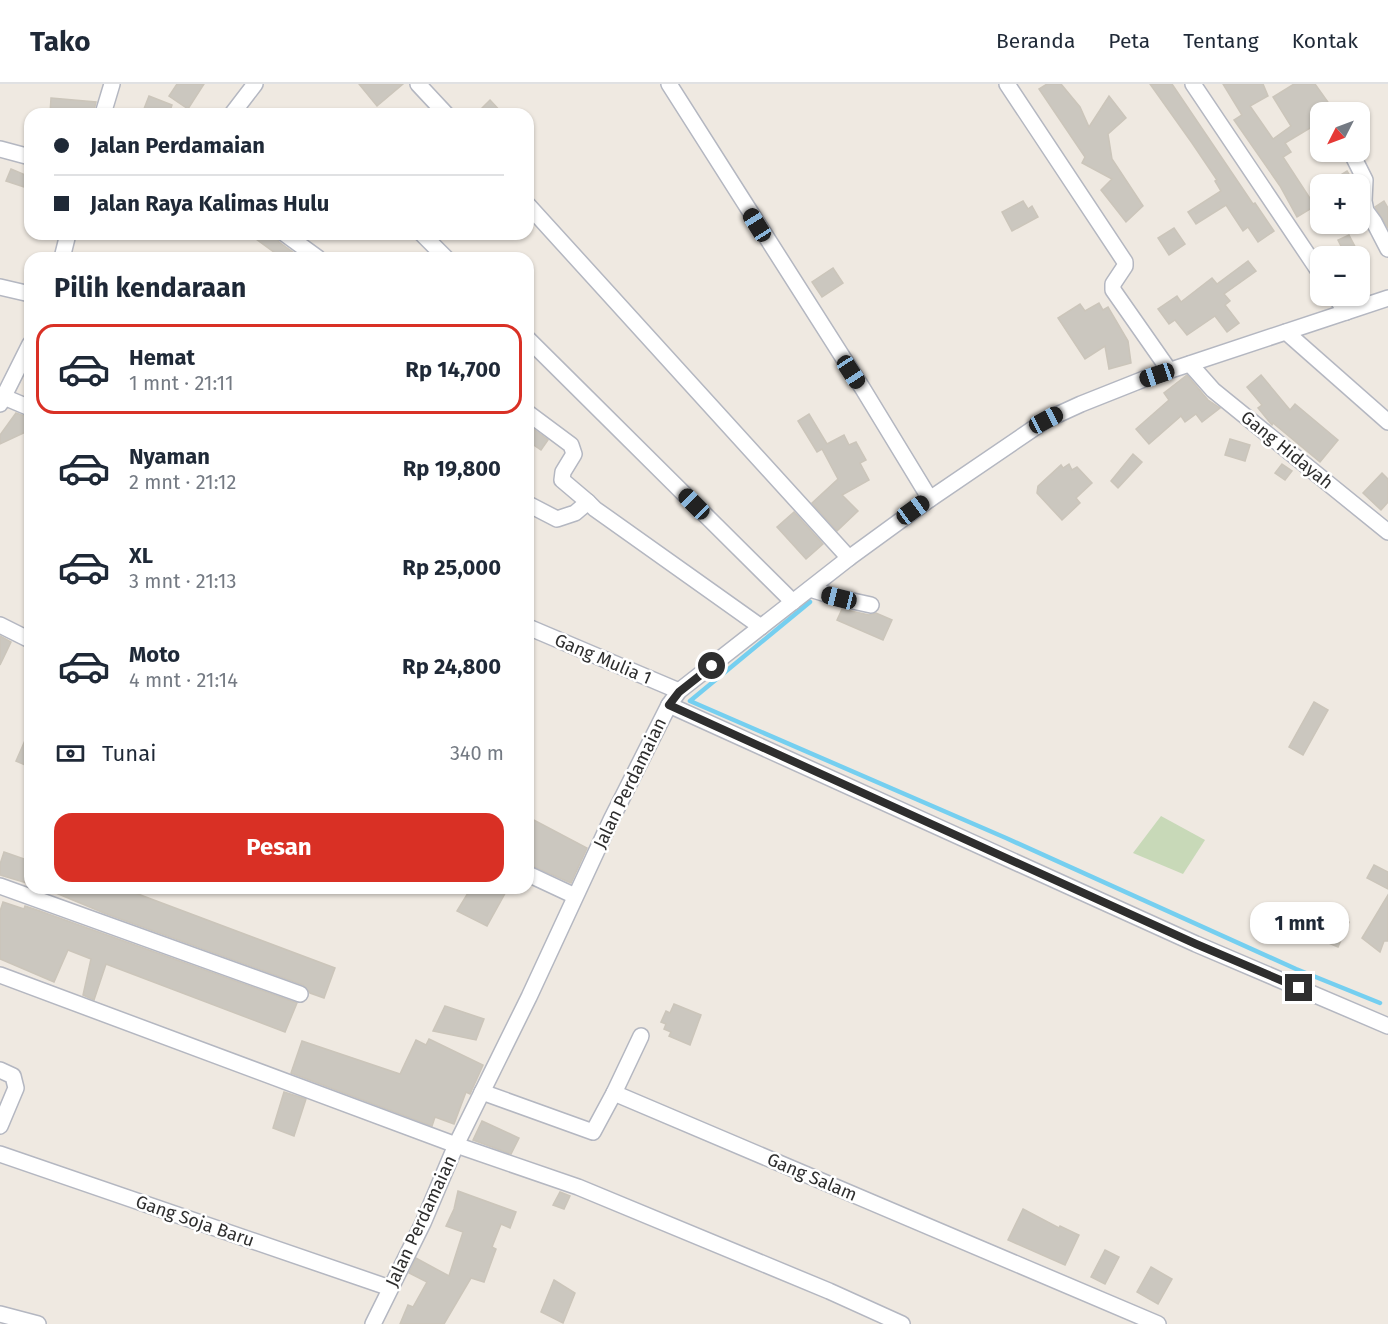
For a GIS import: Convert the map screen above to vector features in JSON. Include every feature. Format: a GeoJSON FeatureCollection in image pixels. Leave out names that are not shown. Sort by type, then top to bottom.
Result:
{"type":"FeatureCollection","features":[{"type":"Feature","properties":{"kind":"street"},"geometry":{"type":"LineString","coordinates":[[105,108],[112,84]]}},
{"type":"Feature","properties":{"kind":"street"},"geometry":{"type":"LineString","coordinates":[[237,108],[255,84]]}},
{"type":"Feature","properties":{"kind":"street"},"geometry":{"type":"LineString","coordinates":[[418,84],[440,108]]}},
{"type":"Feature","properties":{"kind":"street"},"geometry":{"type":"LineString","coordinates":[[669,84],[863,389],[930,499]]}},
{"type":"Feature","properties":{"kind":"street"},"geometry":{"type":"LineString","coordinates":[[1007,84],[1125,262],[1125,266],[1113,284],[1113,290],[1169,370]]}},
{"type":"Feature","properties":{"kind":"street"},"geometry":{"type":"LineString","coordinates":[[1193,84],[1310,258]]}},
{"type":"Feature","properties":{"kind":"street"},"geometry":{"type":"LineString","coordinates":[[0,149],[24,155]]}},
{"type":"Feature","properties":{"kind":"street"},"geometry":{"type":"LineString","coordinates":[[1356,162],[1365,180],[1366,211],[1388,249]]}},
{"type":"Feature","properties":{"kind":"street"},"geometry":{"type":"LineString","coordinates":[[534,212],[849,558]]}},
{"type":"Feature","properties":{"kind":"street"},"geometry":{"type":"LineString","coordinates":[[293,240],[310,252]]}},
{"type":"Feature","properties":{"kind":"street"},"geometry":{"type":"LineString","coordinates":[[428,240],[440,252]]}},
{"type":"Feature","properties":{"kind":"street"},"geometry":{"type":"LineString","coordinates":[[0,287],[24,293]]}},
{"type":"Feature","properties":{"kind":"street","name":"Jalan Perdamaian"},"geometry":{"type":"LineString","coordinates":[[373,1324],[423,1223],[456,1145],[611,820],[669,705],[679,692],[849,558],[930,499],[1046,420],[1169,370],[1388,298]]}},
{"type":"Feature","properties":{"kind":"street"},"geometry":{"type":"LineString","coordinates":[[1342,306],[1346,312]]}},
{"type":"Feature","properties":{"kind":"street"},"geometry":{"type":"LineString","coordinates":[[1286,332],[1388,422]]}},
{"type":"Feature","properties":{"kind":"street"},"geometry":{"type":"LineString","coordinates":[[534,345],[793,602]]}},
{"type":"Feature","properties":{"kind":"street"},"geometry":{"type":"LineString","coordinates":[[24,356],[2,400],[24,406]]}},
{"type":"Feature","properties":{"kind":"street","name":"Gang Hidayah"},"geometry":{"type":"LineString","coordinates":[[1190,364],[1221,397],[1388,532]]}},
{"type":"Feature","properties":{"kind":"street"},"geometry":{"type":"LineString","coordinates":[[534,417],[572,445],[574,454],[563,472],[562,480],[595,509],[760,627]]}},
{"type":"Feature","properties":{"kind":"street"},"geometry":{"type":"LineString","coordinates":[[534,507],[557,519],[575,513],[588,502]]}},
{"type":"Feature","properties":{"kind":"street"},"geometry":{"type":"LineString","coordinates":[[810,589],[871,605]]}},
{"type":"Feature","properties":{"kind":"street"},"geometry":{"type":"LineString","coordinates":[[0,626],[24,637]]}},
{"type":"Feature","properties":{"kind":"street","name":"Gang Mulia 1"},"geometry":{"type":"LineString","coordinates":[[534,630],[679,692]]}},
{"type":"Feature","properties":{"kind":"street"},"geometry":{"type":"LineString","coordinates":[[669,705],[1185,939],[1388,1026]]}},
{"type":"Feature","properties":{"kind":"street"},"geometry":{"type":"LineString","coordinates":[[534,877],[575,896]]}},
{"type":"Feature","properties":{"kind":"street"},"geometry":{"type":"LineString","coordinates":[[0,886],[300,994]]}},
{"type":"Feature","properties":{"kind":"street"},"geometry":{"type":"LineString","coordinates":[[0,975],[456,1145],[588,1191],[829,1291],[902,1324]]}},
{"type":"Feature","properties":{"kind":"street"},"geometry":{"type":"LineString","coordinates":[[482,1092],[593,1132],[641,1036]]}},
{"type":"Feature","properties":{"kind":"street"},"geometry":{"type":"LineString","coordinates":[[0,1070],[13,1076],[16,1088],[0,1126]]}},
{"type":"Feature","properties":{"kind":"street","name":"Gang Salam"},"geometry":{"type":"LineString","coordinates":[[614,1093],[1158,1324]]}},
{"type":"Feature","properties":{"kind":"street","name":"Gang Soja Baru"},"geometry":{"type":"LineString","coordinates":[[0,1154],[390,1288]]}},
{"type":"Feature","properties":{"kind":"street"},"geometry":{"type":"LineString","coordinates":[[0,1314],[38,1324]]}},
{"type":"Feature","properties":{"kind":"green space"},"geometry":{"type":"Polygon","coordinates":[[[1161,816],[1205,840],[1183,874],[1133,853],[1161,816]]]}},
{"type":"Feature","properties":{"kind":"building"},"geometry":{"type":"Polygon","coordinates":[[[177,84],[204,84],[189,108],[169,96],[177,84]]]}},
{"type":"Feature","properties":{"kind":"building"},"geometry":{"type":"Polygon","coordinates":[[[359,84],[403,84],[377,106],[359,84]]]}},
{"type":"Feature","properties":{"kind":"building"},"geometry":{"type":"Polygon","coordinates":[[[1047,84],[1061,84],[1080,107],[1089,127],[1109,96],[1126,118],[1108,134],[1112,159],[1143,206],[1126,222],[1101,190],[1112,179],[1082,163],[1085,157],[1039,89],[1047,84]]]}},
{"type":"Feature","properties":{"kind":"building"},"geometry":{"type":"Polygon","coordinates":[[[1150,84],[1172,84],[1253,204],[1255,203],[1274,231],[1258,242],[1248,227],[1243,231],[1226,205],[1196,224],[1188,212],[1221,191],[1215,181],[1217,180],[1150,84]]]}},
{"type":"Feature","properties":{"kind":"building"},"geometry":{"type":"Polygon","coordinates":[[[1223,84],[1263,84],[1268,96],[1250,106],[1273,139],[1291,126],[1273,97],[1294,84],[1315,84],[1328,102],[1310,102],[1310,128],[1285,143],[1291,152],[1283,157],[1310,198],[1310,209],[1297,217],[1280,186],[1234,120],[1242,115],[1223,84]]]}},
{"type":"Feature","properties":{"kind":"building"},"geometry":{"type":"Polygon","coordinates":[[[149,96],[172,105],[171,108],[144,108],[149,96]]]}},
{"type":"Feature","properties":{"kind":"building"},"geometry":{"type":"Polygon","coordinates":[[[51,98],[96,102],[94,108],[50,108],[51,98]]]}},
{"type":"Feature","properties":{"kind":"building"},"geometry":{"type":"Polygon","coordinates":[[[490,100],[497,108],[482,108],[490,100]]]}},
{"type":"Feature","properties":{"kind":"building"},"geometry":{"type":"Polygon","coordinates":[[[11,169],[24,174],[24,187],[6,181],[11,169]]]}},
{"type":"Feature","properties":{"kind":"building"},"geometry":{"type":"Polygon","coordinates":[[[1023,201],[1028,209],[1032,206],[1038,217],[1012,231],[1002,212],[1023,201]]]}},
{"type":"Feature","properties":{"kind":"building"},"geometry":{"type":"Polygon","coordinates":[[[1384,201],[1388,208],[1388,228],[1375,207],[1384,201]]]}},
{"type":"Feature","properties":{"kind":"building"},"geometry":{"type":"Polygon","coordinates":[[[1174,228],[1185,244],[1169,255],[1158,238],[1174,228]]]}},
{"type":"Feature","properties":{"kind":"building"},"geometry":{"type":"Polygon","coordinates":[[[1349,235],[1355,246],[1341,246],[1338,240],[1349,235]]]}},
{"type":"Feature","properties":{"kind":"building"},"geometry":{"type":"Polygon","coordinates":[[[257,240],[278,240],[293,252],[274,252],[257,240]]]}},
{"type":"Feature","properties":{"kind":"building"},"geometry":{"type":"Polygon","coordinates":[[[1248,261],[1256,271],[1224,294],[1230,301],[1225,305],[1239,323],[1227,332],[1215,316],[1187,335],[1175,320],[1169,324],[1158,309],[1177,296],[1181,302],[1212,278],[1217,284],[1248,261]]]}},
{"type":"Feature","properties":{"kind":"building"},"geometry":{"type":"Polygon","coordinates":[[[833,268],[843,283],[822,297],[812,282],[833,268]]]}},
{"type":"Feature","properties":{"kind":"building"},"geometry":{"type":"Polygon","coordinates":[[[1099,303],[1103,310],[1108,307],[1128,341],[1131,363],[1109,369],[1105,346],[1085,359],[1058,318],[1080,304],[1085,311],[1099,303]]]}},
{"type":"Feature","properties":{"kind":"building"},"geometry":{"type":"Polygon","coordinates":[[[1187,375],[1208,400],[1220,408],[1202,422],[1196,414],[1185,422],[1181,416],[1149,444],[1136,429],[1169,400],[1164,393],[1187,375]]]}},
{"type":"Feature","properties":{"kind":"building"},"geometry":{"type":"Polygon","coordinates":[[[1261,375],[1290,410],[1295,404],[1338,440],[1320,462],[1273,423],[1272,425],[1258,408],[1262,405],[1247,387],[1261,375]]]}},
{"type":"Feature","properties":{"kind":"building"},"geometry":{"type":"Polygon","coordinates":[[[16,413],[24,416],[24,433],[0,444],[0,435],[16,413]]]}},
{"type":"Feature","properties":{"kind":"building"},"geometry":{"type":"Polygon","coordinates":[[[809,414],[827,444],[844,435],[849,445],[856,442],[866,460],[860,463],[869,480],[842,495],[858,511],[837,531],[812,503],[838,479],[822,449],[817,452],[798,421],[809,414]]]}},
{"type":"Feature","properties":{"kind":"building"},"geometry":{"type":"Polygon","coordinates":[[[534,430],[548,440],[541,450],[534,445],[534,430]]]}},
{"type":"Feature","properties":{"kind":"building"},"geometry":{"type":"Polygon","coordinates":[[[1230,439],[1250,445],[1245,461],[1225,455],[1230,439]]]}},
{"type":"Feature","properties":{"kind":"building"},"geometry":{"type":"Polygon","coordinates":[[[1133,454],[1142,462],[1118,488],[1111,481],[1133,454]]]}},
{"type":"Feature","properties":{"kind":"building"},"geometry":{"type":"Polygon","coordinates":[[[1069,464],[1072,470],[1077,467],[1092,483],[1076,498],[1080,503],[1062,520],[1037,493],[1038,486],[1061,465],[1063,468],[1069,464]]]}},
{"type":"Feature","properties":{"kind":"building"},"geometry":{"type":"Polygon","coordinates":[[[1282,464],[1292,471],[1285,480],[1275,473],[1282,464]]]}},
{"type":"Feature","properties":{"kind":"building"},"geometry":{"type":"Polygon","coordinates":[[[1382,473],[1388,479],[1388,502],[1381,510],[1363,493],[1382,473]]]}},
{"type":"Feature","properties":{"kind":"building"},"geometry":{"type":"Polygon","coordinates":[[[794,512],[823,544],[806,559],[777,527],[794,512]]]}},
{"type":"Feature","properties":{"kind":"building"},"geometry":{"type":"Polygon","coordinates":[[[842,609],[869,615],[876,613],[892,620],[883,640],[837,620],[842,609]]]}},
{"type":"Feature","properties":{"kind":"building"},"geometry":{"type":"Polygon","coordinates":[[[0,636],[11,642],[0,665],[0,636]]]}},
{"type":"Feature","properties":{"kind":"building"},"geometry":{"type":"Polygon","coordinates":[[[1314,702],[1328,710],[1303,755],[1289,747],[1314,702]]]}},
{"type":"Feature","properties":{"kind":"building"},"geometry":{"type":"Polygon","coordinates":[[[24,743],[24,764],[16,761],[24,743]]]}},
{"type":"Feature","properties":{"kind":"building"},"geometry":{"type":"Polygon","coordinates":[[[534,820],[587,848],[571,883],[534,867],[534,820]]]}},
{"type":"Feature","properties":{"kind":"building"},"geometry":{"type":"Polygon","coordinates":[[[4,852],[24,859],[24,882],[0,875],[0,864],[4,852]]]}},
{"type":"Feature","properties":{"kind":"building"},"geometry":{"type":"Polygon","coordinates":[[[1374,865],[1388,872],[1388,889],[1367,878],[1374,865]]]}},
{"type":"Feature","properties":{"kind":"building"},"geometry":{"type":"Polygon","coordinates":[[[58,894],[138,894],[335,968],[324,998],[310,993],[303,985],[104,913],[58,894]]]}},
{"type":"Feature","properties":{"kind":"building"},"geometry":{"type":"Polygon","coordinates":[[[467,894],[505,894],[487,926],[457,911],[467,894]]]}},
{"type":"Feature","properties":{"kind":"building"},"geometry":{"type":"Polygon","coordinates":[[[1388,895],[1388,941],[1384,941],[1380,952],[1362,938],[1388,895]]]}},
{"type":"Feature","properties":{"kind":"building"},"geometry":{"type":"Polygon","coordinates":[[[3,902],[24,909],[25,906],[37,910],[297,1003],[285,1032],[106,964],[94,1000],[83,995],[91,959],[68,950],[54,982],[0,959],[0,911],[3,902]]]}},
{"type":"Feature","properties":{"kind":"building"},"geometry":{"type":"Polygon","coordinates":[[[1336,916],[1349,922],[1338,947],[1324,941],[1336,916]]]}},
{"type":"Feature","properties":{"kind":"building"},"geometry":{"type":"Polygon","coordinates":[[[674,1004],[701,1015],[690,1045],[669,1036],[671,1032],[664,1029],[666,1024],[661,1022],[666,1011],[670,1013],[674,1004]]]}},
{"type":"Feature","properties":{"kind":"building"},"geometry":{"type":"Polygon","coordinates":[[[445,1006],[484,1019],[476,1040],[433,1031],[445,1006]]]}},
{"type":"Feature","properties":{"kind":"building"},"geometry":{"type":"Polygon","coordinates":[[[429,1039],[483,1065],[470,1094],[466,1092],[454,1124],[435,1117],[432,1126],[291,1073],[302,1041],[400,1074],[416,1040],[426,1045],[429,1039]]]}},
{"type":"Feature","properties":{"kind":"building"},"geometry":{"type":"Polygon","coordinates":[[[284,1092],[306,1099],[294,1136],[273,1128],[284,1092]]]}},
{"type":"Feature","properties":{"kind":"building"},"geometry":{"type":"Polygon","coordinates":[[[482,1121],[519,1138],[511,1154],[473,1140],[482,1121]]]}},
{"type":"Feature","properties":{"kind":"building"},"geometry":{"type":"Polygon","coordinates":[[[458,1191],[516,1212],[510,1228],[501,1224],[492,1247],[496,1249],[484,1282],[471,1278],[444,1324],[400,1324],[408,1305],[413,1307],[427,1282],[409,1273],[416,1258],[449,1276],[463,1232],[446,1226],[454,1209],[458,1191]]]}},
{"type":"Feature","properties":{"kind":"building"},"geometry":{"type":"Polygon","coordinates":[[[560,1192],[570,1196],[564,1209],[553,1205],[560,1192]]]}},
{"type":"Feature","properties":{"kind":"building"},"geometry":{"type":"Polygon","coordinates":[[[1023,1209],[1059,1228],[1060,1226],[1079,1235],[1065,1265],[1008,1240],[1023,1209]]]}},
{"type":"Feature","properties":{"kind":"building"},"geometry":{"type":"Polygon","coordinates":[[[1105,1250],[1119,1257],[1105,1284],[1091,1277],[1105,1250]]]}},
{"type":"Feature","properties":{"kind":"building"},"geometry":{"type":"Polygon","coordinates":[[[1151,1267],[1172,1279],[1158,1304],[1137,1292],[1151,1267]]]}},
{"type":"Feature","properties":{"kind":"building"},"geometry":{"type":"Polygon","coordinates":[[[554,1280],[575,1293],[563,1323],[541,1312],[554,1280]]]}},
{"type":"Feature","properties":{"kind":"waterway"},"geometry":{"type":"LineString","coordinates":[[810,602],[690,701],[1006,838],[1296,969],[1380,1003]]}},
{"type":"Feature","properties":{"kind":"route"},"geometry":{"type":"LineString","coordinates":[[712,666],[679,692],[669,705],[1196,944],[1299,988]]}}]}
